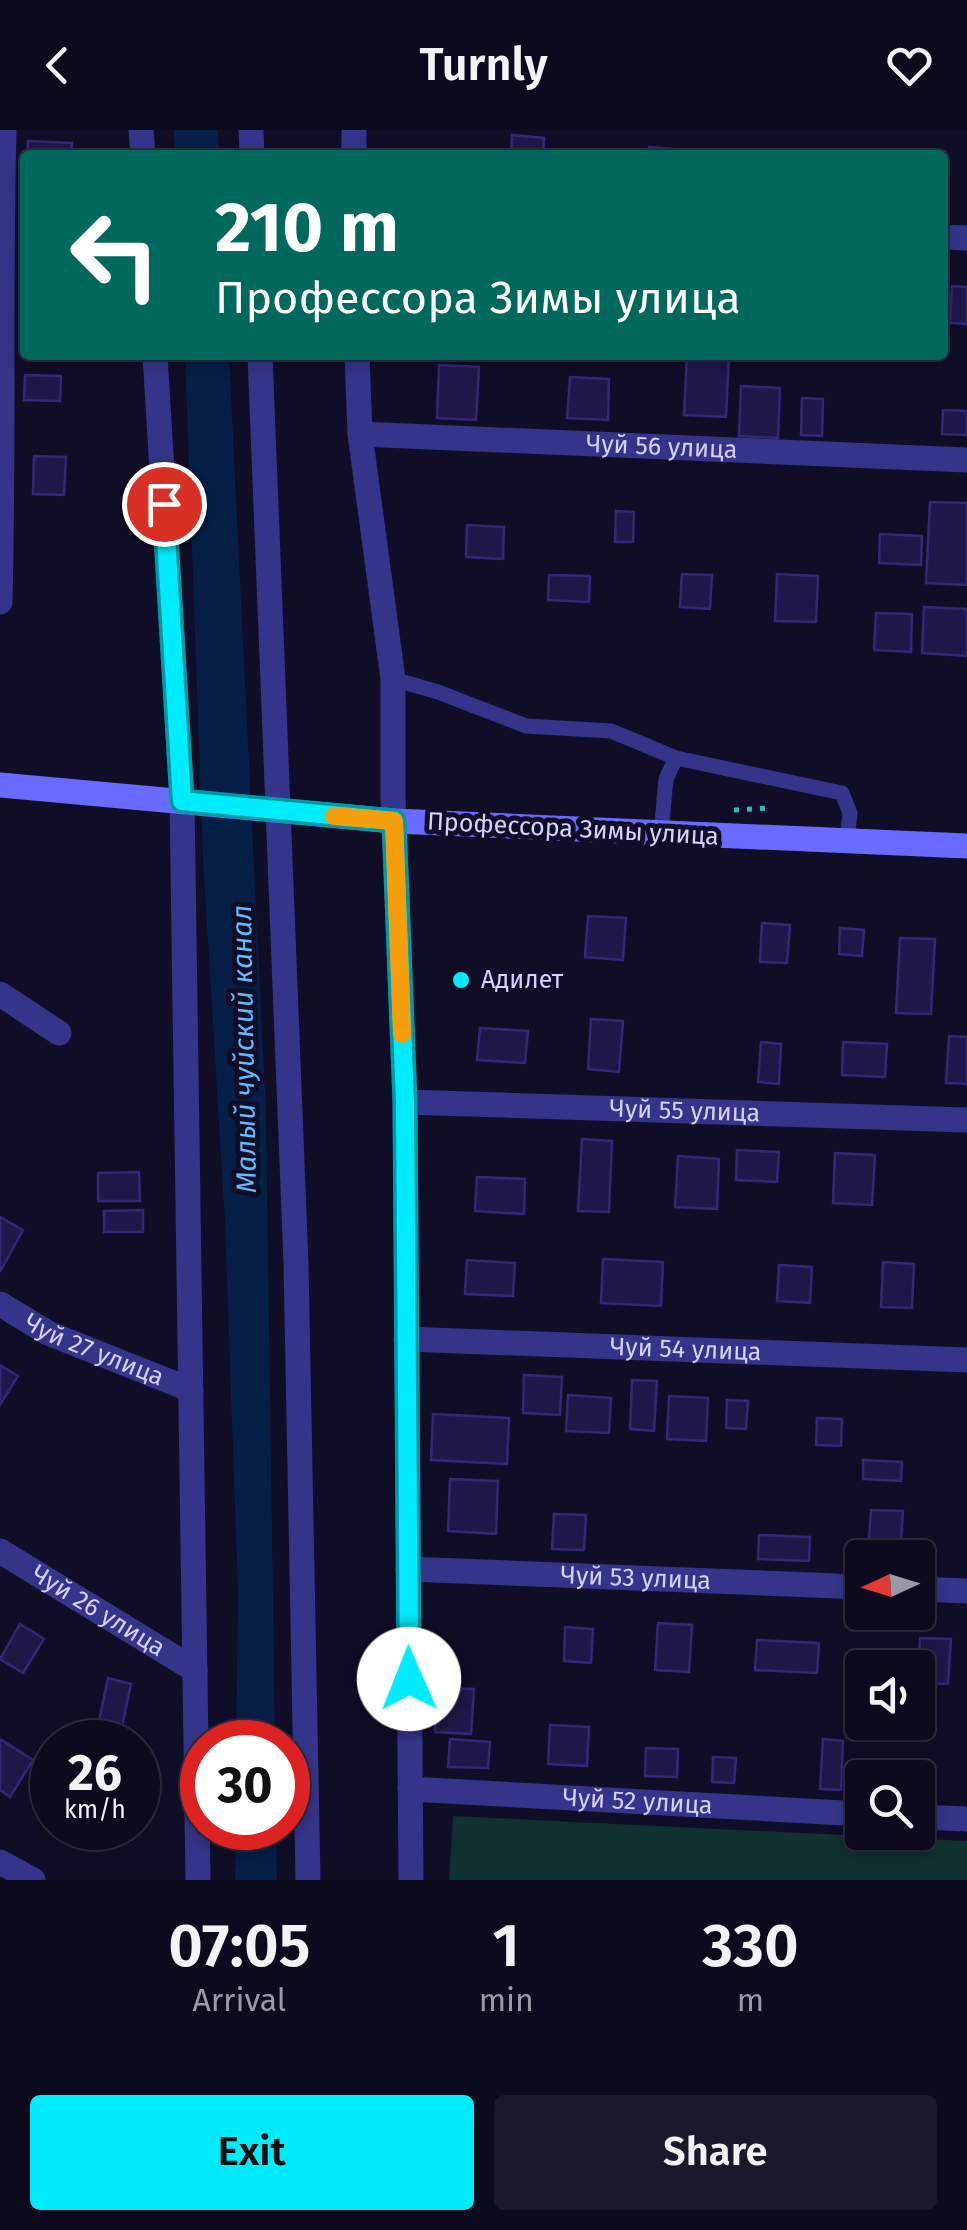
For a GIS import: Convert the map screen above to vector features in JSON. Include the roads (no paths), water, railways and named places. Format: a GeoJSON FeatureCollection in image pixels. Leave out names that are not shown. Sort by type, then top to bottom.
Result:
{"type":"FeatureCollection","features":[{"type":"Feature","properties":{"kind":"street"},"geometry":{"type":"LineString","coordinates":[[0,602],[0,204],[4,130]]}},
{"type":"Feature","properties":{"kind":"street"},"geometry":{"type":"LineString","coordinates":[[155,360],[182,801],[198,1880]]}},
{"type":"Feature","properties":{"kind":"street"},"geometry":{"type":"LineString","coordinates":[[260,360],[296,1262],[308,1880]]}},
{"type":"Feature","properties":{"kind":"street"},"geometry":{"type":"LineString","coordinates":[[358,360],[360,434],[393,680],[394,821],[405,1102],[411,1880]]}},
{"type":"Feature","properties":{"kind":"street","name":"Чуй 56 улица"},"geometry":{"type":"LineString","coordinates":[[360,434],[967,460]]}},
{"type":"Feature","properties":{"kind":"street","name":"Профессора Зимы улица"},"geometry":{"type":"LineString","coordinates":[[0,783],[394,821],[967,846]]}},
{"type":"Feature","properties":{"kind":"street"},"geometry":{"type":"LineString","coordinates":[[0,994],[59,1033]]}},
{"type":"Feature","properties":{"kind":"street","name":"Чуй 55 улица"},"geometry":{"type":"LineString","coordinates":[[405,1102],[967,1120]]}},
{"type":"Feature","properties":{"kind":"street","name":"Чуй 27 улица"},"geometry":{"type":"LineString","coordinates":[[0,1304],[48,1333],[191,1390]]}},
{"type":"Feature","properties":{"kind":"street","name":"Чуй 54 улица"},"geometry":{"type":"LineString","coordinates":[[406,1339],[967,1360]]}},
{"type":"Feature","properties":{"kind":"street","name":"Чуй 26 улица"},"geometry":{"type":"LineString","coordinates":[[0,1551],[195,1670]]}},
{"type":"Feature","properties":{"kind":"street","name":"Чуй 53 улица"},"geometry":{"type":"LineString","coordinates":[[408,1569],[845,1586]]}},
{"type":"Feature","properties":{"kind":"street"},"geometry":{"type":"LineString","coordinates":[[935,1590],[967,1591]]}},
{"type":"Feature","properties":{"kind":"street","name":"Чуй 52 улица"},"geometry":{"type":"LineString","coordinates":[[410,1789],[845,1813]]}},
{"type":"Feature","properties":{"kind":"street"},"geometry":{"type":"LineString","coordinates":[[935,1818],[967,1820]]}},
{"type":"Feature","properties":{"kind":"street"},"geometry":{"type":"LineString","coordinates":[[0,1862],[32,1880]]}},
{"type":"Feature","properties":{"kind":"lane"},"geometry":{"type":"LineString","coordinates":[[393,680],[438,692],[526,726],[611,731],[676,758],[842,792],[850,813],[846,841]]}},
{"type":"Feature","properties":{"kind":"lane"},"geometry":{"type":"LineString","coordinates":[[660,833],[666,780],[676,758]]}},
{"type":"Feature","properties":{"kind":"water"},"geometry":{"type":"Polygon","coordinates":[[[174,130],[218,130],[219,150],[175,150],[174,130]]]}},
{"type":"Feature","properties":{"kind":"water","name":"Малый чуйский канал"},"geometry":{"type":"Polygon","coordinates":[[[185,360],[229,360],[266,1113],[275,1720],[236,1720],[238,1593],[225,1222],[203,858],[185,360]]]}},
{"type":"Feature","properties":{"kind":"water"},"geometry":{"type":"Polygon","coordinates":[[[236,1850],[276,1850],[277,1880],[235,1880],[236,1850]]]}},
{"type":"Feature","properties":{"kind":"place","name":"Адилет"},"geometry":{"type":"Point","coordinates":[461,980]}}]}
